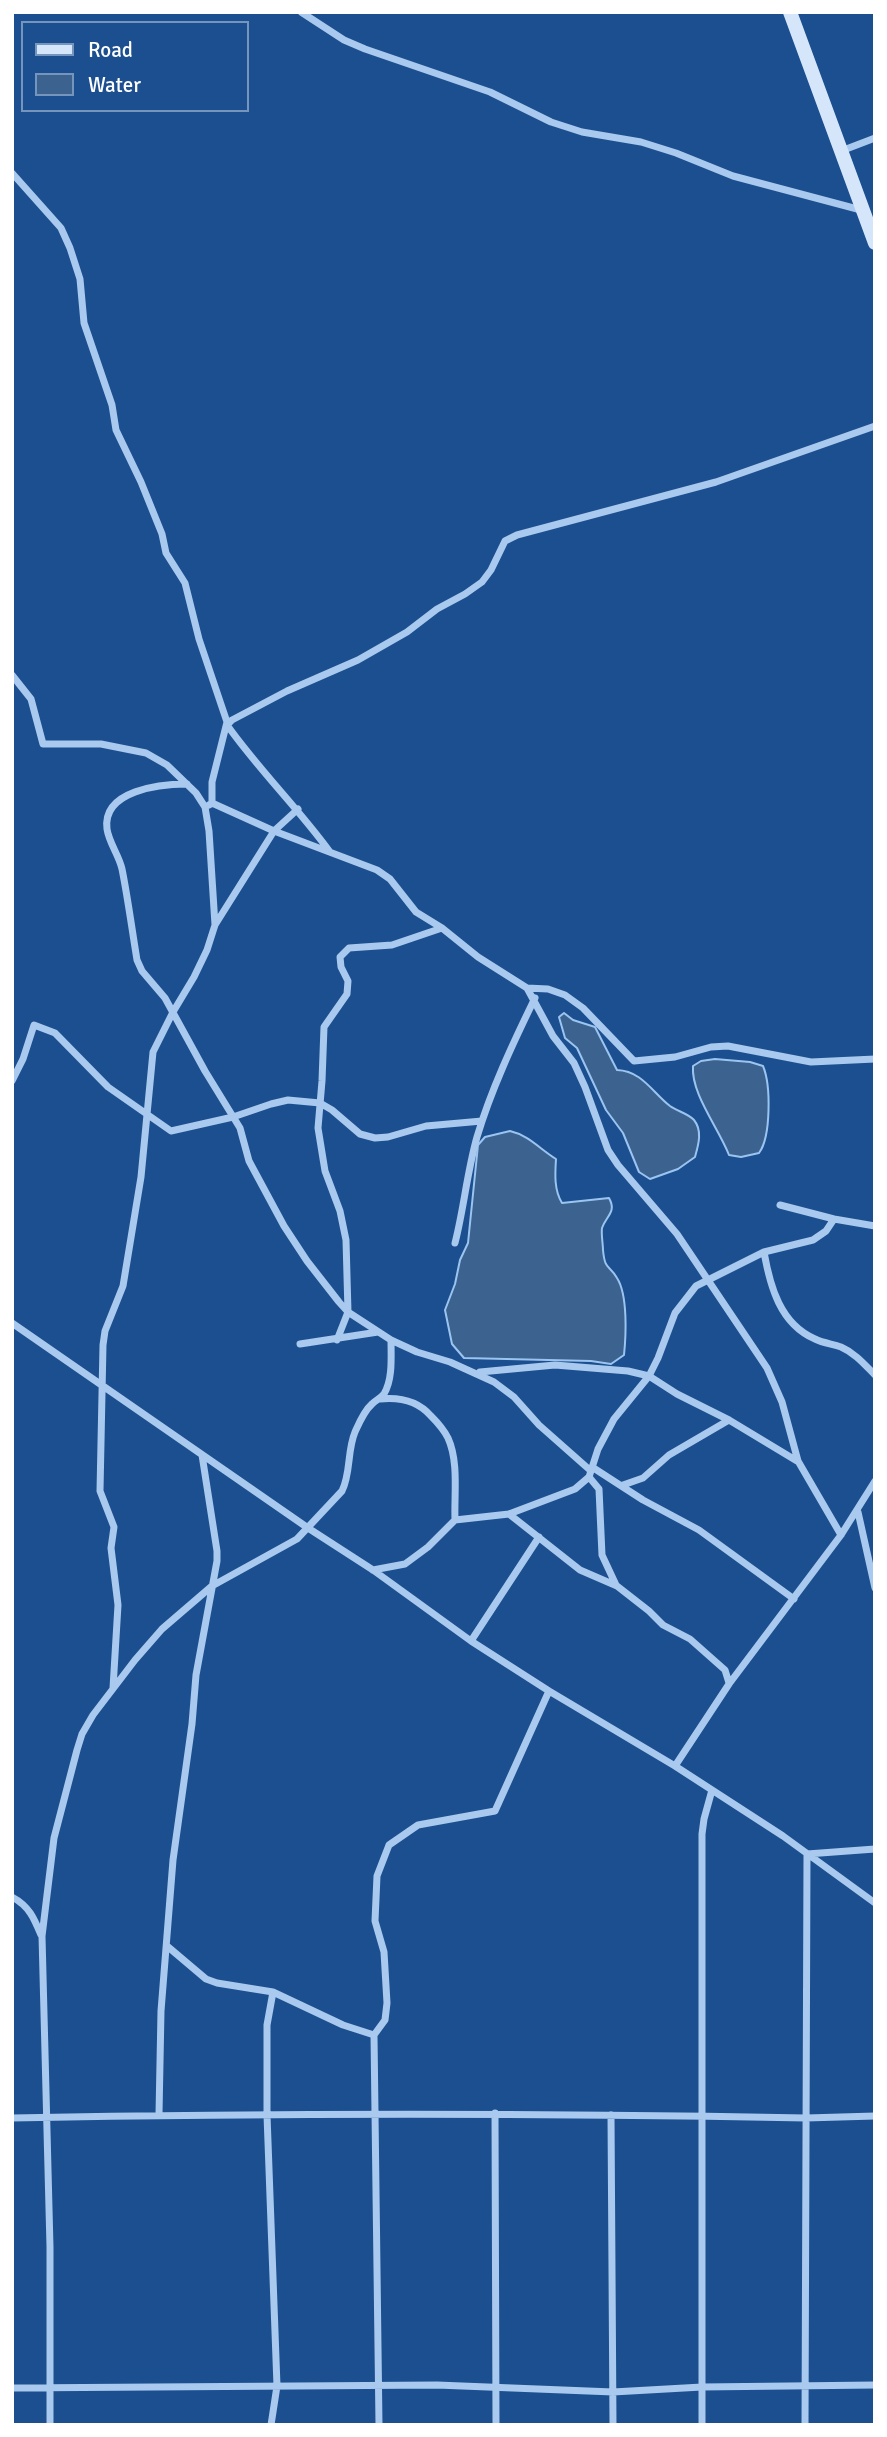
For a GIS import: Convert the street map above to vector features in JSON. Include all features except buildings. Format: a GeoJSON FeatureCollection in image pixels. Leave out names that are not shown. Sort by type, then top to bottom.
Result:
{"type":"FeatureCollection","features":[{"type":"Feature","properties":{"kind":"main road"},"geometry":{"type":"LineString","coordinates":[[790,12],[875,243]]}},
{"type":"Feature","properties":{"kind":"street"},"geometry":{"type":"LineString","coordinates":[[301,12],[345,40],[365,49],[491,92],[551,122],[582,132],[641,142],[733,176],[862,211]]}},
{"type":"Feature","properties":{"kind":"street"},"geometry":{"type":"LineString","coordinates":[[841,151],[875,138]]}},
{"type":"Feature","properties":{"kind":"street"},"geometry":{"type":"LineString","coordinates":[[12,173],[61,228],[70,248],[80,279],[85,324],[112,405],[116,430],[141,482],[162,534],[166,553],[185,583],[199,639],[227,725],[265,775],[298,809],[330,852]]}},
{"type":"Feature","properties":{"kind":"street"},"geometry":{"type":"LineString","coordinates":[[215,925],[209,805],[212,782],[227,725],[245,712],[358,660],[465,594],[482,582],[505,541],[517,535],[716,482],[875,426]]}},
{"type":"Feature","properties":{"kind":"street"},"geometry":{"type":"LineString","coordinates":[[12,675],[31,699],[43,744],[101,744],[145,753],[167,765],[209,805],[377,870],[390,879],[416,912],[442,928],[478,957],[527,988],[553,1036],[579,1075],[608,1150],[677,1234],[767,1368],[782,1402],[798,1461],[841,1535]]}},
{"type":"Feature","properties":{"kind":"street"},"geometry":{"type":"LineString","coordinates":[[187,784],[155,786],[131,793],[119,802],[107,818],[110,838],[122,873],[137,960],[142,971],[165,998],[240,1128],[255,1174],[307,1261],[348,1312],[391,1340],[416,1352],[450,1362],[494,1382],[514,1396],[539,1425],[591,1472],[623,1485],[649,1503],[699,1530],[794,1599]]}},
{"type":"Feature","properties":{"kind":"street"},"geometry":{"type":"LineString","coordinates":[[113,1689],[118,1605],[111,1548],[114,1527],[100,1490],[105,1331],[123,1286],[141,1177],[153,1052],[194,977],[215,925],[274,831],[298,809]]}},
{"type":"Feature","properties":{"kind":"street"},"geometry":{"type":"LineString","coordinates":[[337,1339],[348,1312],[345,1240],[340,1211],[322,1157],[318,1128],[324,1027],[347,994],[348,981],[339,962],[349,948],[392,945],[442,928]]}},
{"type":"Feature","properties":{"kind":"street"},"geometry":{"type":"LineString","coordinates":[[527,988],[540,988],[565,995],[583,1008],[634,1061],[675,1058],[711,1047],[728,1046],[811,1062],[875,1059]]}},
{"type":"Feature","properties":{"kind":"street"},"geometry":{"type":"LineString","coordinates":[[456,1243],[482,1121],[515,1039],[540,988]]}},
{"type":"Feature","properties":{"kind":"street"},"geometry":{"type":"LineString","coordinates":[[12,1081],[23,1059],[34,1025],[55,1033],[108,1087],[171,1131],[233,1117],[281,1101],[298,1100],[320,1103],[360,1134],[375,1138],[426,1126],[482,1121]]}},
{"type":"Feature","properties":{"kind":"street"},"geometry":{"type":"LineString","coordinates":[[780,1205],[875,1226]]}},
{"type":"Feature","properties":{"kind":"street"},"geometry":{"type":"LineString","coordinates":[[373,1570],[405,1563],[415,1557],[456,1520],[509,1514],[565,1494],[591,1472],[598,1449],[614,1419],[649,1376],[675,1312],[696,1286],[764,1252],[813,1240],[826,1231],[834,1219]]}},
{"type":"Feature","properties":{"kind":"street"},"geometry":{"type":"LineString","coordinates":[[764,1252],[772,1290],[789,1321],[814,1339],[843,1348],[854,1355],[875,1376]]}},
{"type":"Feature","properties":{"kind":"street"},"geometry":{"type":"LineString","coordinates":[[12,1323],[373,1570],[471,1641],[675,1766],[875,1903]]}},
{"type":"Feature","properties":{"kind":"street"},"geometry":{"type":"LineString","coordinates":[[300,1344],[378,1332]]}},
{"type":"Feature","properties":{"kind":"street"},"geometry":{"type":"LineString","coordinates":[[380,1399],[389,1381],[391,1340]]}},
{"type":"Feature","properties":{"kind":"street"},"geometry":{"type":"LineString","coordinates":[[475,1373],[565,1365],[649,1376],[798,1461]]}},
{"type":"Feature","properties":{"kind":"street"},"geometry":{"type":"LineString","coordinates":[[50,2425],[50,2246],[42,1936],[54,1838],[82,1734],[93,1715],[162,1629],[212,1586],[263,1556],[287,1546],[308,1528],[342,1491],[346,1483],[349,1451],[355,1433],[371,1404],[390,1398],[416,1404],[426,1411],[448,1438],[453,1459],[456,1520]]}},
{"type":"Feature","properties":{"kind":"street"},"geometry":{"type":"LineString","coordinates":[[623,1485],[643,1478],[660,1461],[729,1420]]}},
{"type":"Feature","properties":{"kind":"street"},"geometry":{"type":"LineString","coordinates":[[159,2114],[161,2011],[174,1847],[192,1724],[196,1675],[217,1551],[202,1455]]}},
{"type":"Feature","properties":{"kind":"street"},"geometry":{"type":"LineString","coordinates":[[591,1472],[599,1489],[602,1555],[617,1586]]}},
{"type":"Feature","properties":{"kind":"street"},"geometry":{"type":"LineString","coordinates":[[675,1766],[729,1684],[858,1512],[875,1481]]}},
{"type":"Feature","properties":{"kind":"street"},"geometry":{"type":"LineString","coordinates":[[858,1512],[875,1588]]}},
{"type":"Feature","properties":{"kind":"street"},"geometry":{"type":"LineString","coordinates":[[509,1514],[580,1570],[617,1586],[663,1625],[690,1640],[725,1670],[729,1684]]}},
{"type":"Feature","properties":{"kind":"street"},"geometry":{"type":"LineString","coordinates":[[471,1641],[539,1537]]}},
{"type":"Feature","properties":{"kind":"street"},"geometry":{"type":"LineString","coordinates":[[379,2425],[374,2035],[385,2020],[387,2003],[384,1952],[375,1921],[377,1876],[389,1845],[418,1825],[495,1811],[549,1691]]}},
{"type":"Feature","properties":{"kind":"street"},"geometry":{"type":"LineString","coordinates":[[702,2425],[702,1834],[712,1790]]}},
{"type":"Feature","properties":{"kind":"street"},"geometry":{"type":"LineString","coordinates":[[807,1854],[875,1849]]}},
{"type":"Feature","properties":{"kind":"street"},"geometry":{"type":"LineString","coordinates":[[805,2425],[807,1854]]}},
{"type":"Feature","properties":{"kind":"street"},"geometry":{"type":"LineString","coordinates":[[12,1897],[23,1902],[31,1912],[42,1936]]}},
{"type":"Feature","properties":{"kind":"street"},"geometry":{"type":"LineString","coordinates":[[167,1945],[206,1979],[273,1992],[323,2017],[374,2035]]}},
{"type":"Feature","properties":{"kind":"street"},"geometry":{"type":"LineString","coordinates":[[271,2425],[276,2386],[267,2115],[267,2025],[273,1992]]}},
{"type":"Feature","properties":{"kind":"street"},"geometry":{"type":"LineString","coordinates":[[12,2118],[375,2113],[806,2118],[875,2116]]}},
{"type":"Feature","properties":{"kind":"street"},"geometry":{"type":"LineString","coordinates":[[495,2113],[496,2425]]}},
{"type":"Feature","properties":{"kind":"street"},"geometry":{"type":"LineString","coordinates":[[611,2115],[612,2425]]}},
{"type":"Feature","properties":{"kind":"street"},"geometry":{"type":"LineString","coordinates":[[12,2388],[380,2385],[496,2386],[612,2392],[702,2387],[875,2385]]}},
{"type":"Feature","properties":{"kind":"water"},"geometry":{"type":"Polygon","coordinates":[[[564,1013],[573,1020],[595,1027],[617,1070],[640,1078],[670,1106],[694,1120],[699,1134],[695,1157],[678,1169],[650,1179],[639,1172],[623,1133],[606,1110],[577,1048],[565,1038],[559,1017],[564,1013]]]}},
{"type":"Feature","properties":{"kind":"water"},"geometry":{"type":"Polygon","coordinates":[[[715,1059],[763,1066],[767,1085],[768,1123],[759,1153],[741,1157],[729,1155],[701,1099],[696,1088],[693,1066],[701,1061],[715,1059]]]}},
{"type":"Feature","properties":{"kind":"water"},"geometry":{"type":"Polygon","coordinates":[[[510,1131],[528,1139],[556,1159],[556,1187],[562,1203],[609,1198],[612,1207],[602,1228],[603,1250],[606,1264],[621,1285],[626,1327],[624,1355],[611,1364],[591,1361],[464,1358],[452,1344],[445,1310],[468,1243],[478,1145],[485,1137],[510,1131]]]}}]}
